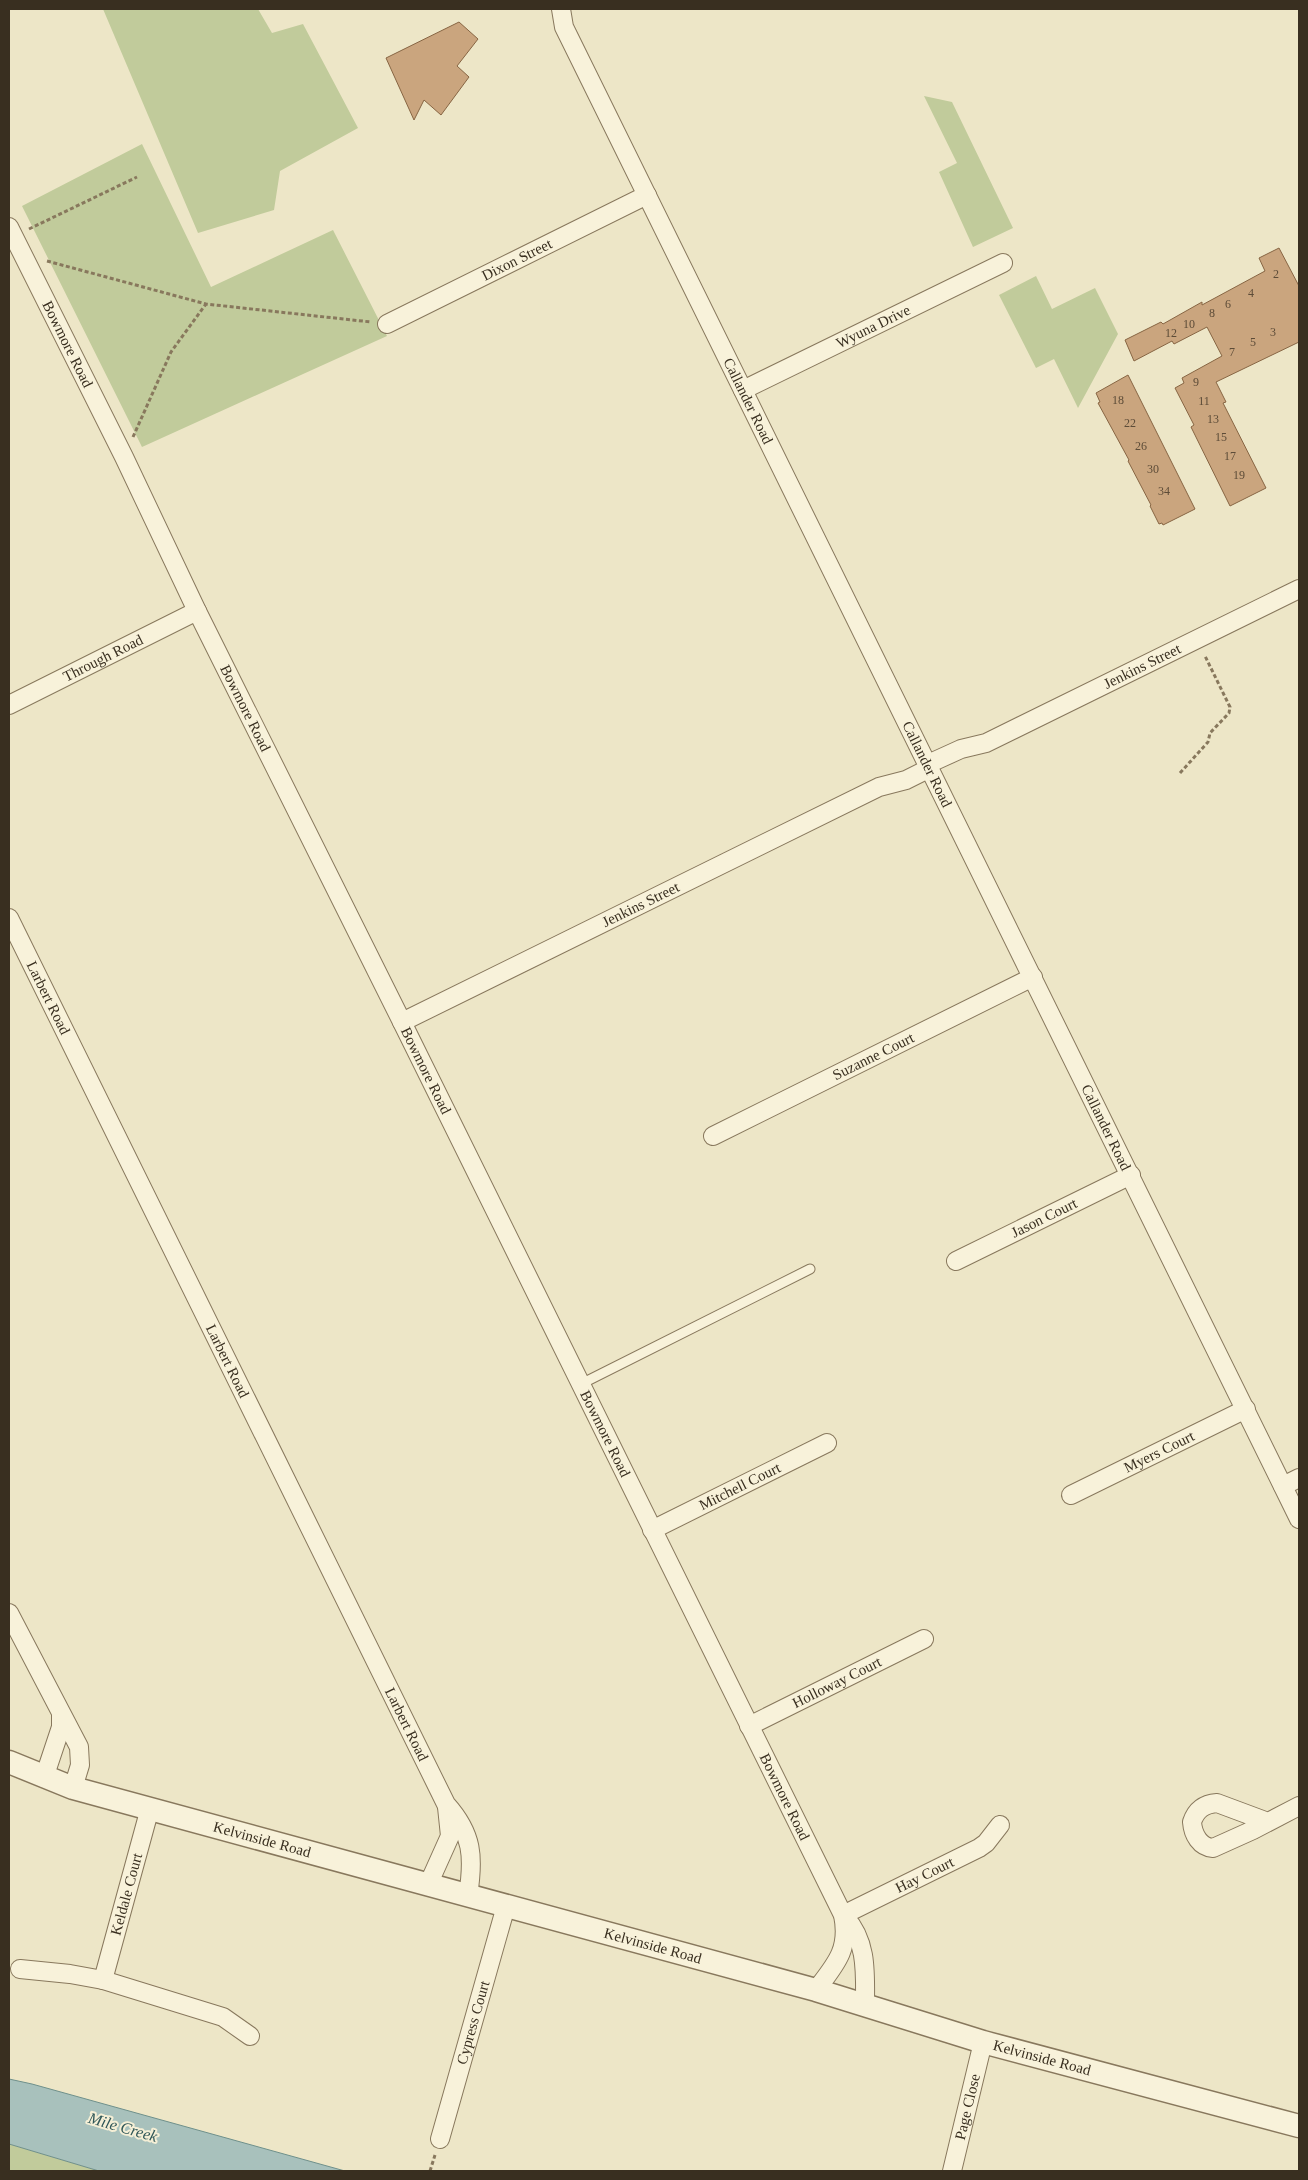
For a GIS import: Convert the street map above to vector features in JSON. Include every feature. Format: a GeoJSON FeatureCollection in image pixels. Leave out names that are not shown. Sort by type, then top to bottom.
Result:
{"type":"FeatureCollection","features":[{"type":"Feature","properties":{"kind":"street","name":"Callander Road"},"geometry":{"type":"LineString","coordinates":[[561,9],[564,27],[1299,1519]]}},
{"type":"Feature","properties":{"kind":"street","name":"Dixon Street"},"geometry":{"type":"LineString","coordinates":[[387,324],[647,195]]}},
{"type":"Feature","properties":{"kind":"street","name":"Bowmore Road"},"geometry":{"type":"LineString","coordinates":[[11,232],[124,457],[197,611],[843,1915],[846,1930],[842,1954],[816,1990]]}},
{"type":"Feature","properties":{"kind":"street","name":"Wyuna Drive"},"geometry":{"type":"LineString","coordinates":[[743,390],[1002,263]]}},
{"type":"Feature","properties":{"kind":"street","name":"Jenkins Street"},"geometry":{"type":"LineString","coordinates":[[402,1022],[879,787],[890,777],[968,757],[986,743],[1299,589]]}},
{"type":"Feature","properties":{"kind":"street","name":"Through Road"},"geometry":{"type":"LineString","coordinates":[[9,705],[197,611]]}},
{"type":"Feature","properties":{"kind":"street","name":"Larbert Road"},"geometry":{"type":"LineString","coordinates":[[9,918],[446,1804],[457,1816],[471,1848],[472,1867],[468,1896]]}},
{"type":"Feature","properties":{"kind":"street","name":"Suzanne Court"},"geometry":{"type":"LineString","coordinates":[[714,1136],[1033,978]]}},
{"type":"Feature","properties":{"kind":"street","name":"Jason Court"},"geometry":{"type":"LineString","coordinates":[[956,1262],[1131,1176]]}},
{"type":"Feature","properties":{"kind":"street","name":"Myers Court"},"geometry":{"type":"LineString","coordinates":[[1072,1496],[1246,1409]]}},
{"type":"Feature","properties":{"kind":"street","name":"Mitchell Court"},"geometry":{"type":"LineString","coordinates":[[652,1530],[827,1444]]}},
{"type":"Feature","properties":{"kind":"street"},"geometry":{"type":"LineString","coordinates":[[1283,1486],[1299,1478]]}},
{"type":"Feature","properties":{"kind":"street"},"geometry":{"type":"LineString","coordinates":[[9,1613],[60,1714],[80,1747],[80,1761],[73,1788]]}},
{"type":"Feature","properties":{"kind":"street","name":"Holloway Court"},"geometry":{"type":"LineString","coordinates":[[749,1726],[924,1639]]}},
{"type":"Feature","properties":{"kind":"street"},"geometry":{"type":"LineString","coordinates":[[44,1778],[61,1727],[60,1714]]}},
{"type":"Feature","properties":{"kind":"street","name":"Kelvinside Road"},"geometry":{"type":"LineString","coordinates":[[9,1762],[44,1778],[73,1788],[816,1990],[983,2042],[1299,2126]]}},
{"type":"Feature","properties":{"kind":"street","name":"Larbert Road"},"geometry":{"type":"LineString","coordinates":[[428,1885],[450,1836],[446,1804]]}},
{"type":"Feature","properties":{"kind":"street"},"geometry":{"type":"LineString","coordinates":[[1268,1822],[1299,1806]]}},
{"type":"Feature","properties":{"kind":"street","name":"Keldale Court"},"geometry":{"type":"LineString","coordinates":[[103,1980],[150,1808]]}},
{"type":"Feature","properties":{"kind":"street","name":"Hay Court"},"geometry":{"type":"LineString","coordinates":[[843,1915],[979,1848],[986,1843],[1000,1825]]}},
{"type":"Feature","properties":{"kind":"street","name":"Cypress Court"},"geometry":{"type":"LineString","coordinates":[[440,2138],[506,1906]]}},
{"type":"Feature","properties":{"kind":"street","name":"Bowmore Road"},"geometry":{"type":"LineString","coordinates":[[843,1915],[852,1925],[862,1947],[865,1969],[865,2006]]}},
{"type":"Feature","properties":{"kind":"street"},"geometry":{"type":"LineString","coordinates":[[20,1970],[70,1974],[103,1980],[223,2017],[250,2036]]}},
{"type":"Feature","properties":{"kind":"street","name":"Page Close"},"geometry":{"type":"LineString","coordinates":[[952,2171],[983,2042]]}},
{"type":"Feature","properties":{"kind":"lane"},"geometry":{"type":"LineString","coordinates":[[581,1384],[810,1269]]}},
{"type":"Feature","properties":{"kind":"path"},"geometry":{"type":"LineString","coordinates":[[11,232],[137,177]]}},
{"type":"Feature","properties":{"kind":"path"},"geometry":{"type":"LineString","coordinates":[[45,260],[50,263],[206,304],[387,324]]}},
{"type":"Feature","properties":{"kind":"path"},"geometry":{"type":"LineString","coordinates":[[124,457],[171,352],[206,304]]}},
{"type":"Feature","properties":{"kind":"path"},"geometry":{"type":"LineString","coordinates":[[1180,773],[1208,742],[1210,733],[1229,713],[1230,707],[1205,656],[1212,653],[1204,635]]}},
{"type":"Feature","properties":{"kind":"green space"},"geometry":{"type":"Polygon","coordinates":[[[103,9],[258,9],[272,33],[303,24],[358,128],[280,171],[274,210],[198,233],[103,9]]]}},
{"type":"Feature","properties":{"kind":"green space"},"geometry":{"type":"Polygon","coordinates":[[[924,96],[952,102],[1013,228],[973,247],[939,172],[957,163],[924,96]]]}},
{"type":"Feature","properties":{"kind":"green space"},"geometry":{"type":"Polygon","coordinates":[[[142,144],[211,287],[333,230],[387,336],[142,447],[22,206],[142,144]]]}},
{"type":"Feature","properties":{"kind":"green space"},"geometry":{"type":"Polygon","coordinates":[[[1036,276],[1052,309],[1095,288],[1118,334],[1078,408],[1054,359],[1036,368],[999,295],[1036,276]]]}},
{"type":"Feature","properties":{"kind":"green space"},"geometry":{"type":"Polygon","coordinates":[[[9,2144],[99,2171],[9,2171],[9,2144]]]}},
{"type":"Feature","properties":{"kind":"water","name":"Mile Creek"},"geometry":{"type":"Polygon","coordinates":[[[9,2079],[345,2171],[99,2171],[9,2144],[9,2079]]]}},
{"type":"Feature","properties":{"kind":"building"},"geometry":{"type":"Polygon","coordinates":[[[459,22],[478,39],[457,66],[469,77],[441,115],[424,100],[414,120],[386,58],[459,22]]]}},
{"type":"Feature","properties":{"kind":"building"},"geometry":{"type":"Polygon","coordinates":[[[1279,248],[1299,286],[1299,342],[1216,382],[1226,402],[1223,403],[1266,488],[1230,506],[1191,427],[1194,425],[1175,388],[1184,383],[1182,378],[1222,356],[1207,327],[1174,344],[1172,341],[1134,361],[1125,340],[1161,322],[1163,324],[1202,302],[1202,305],[1265,271],[1259,258],[1279,248]]]}},
{"type":"Feature","properties":{"kind":"building"},"geometry":{"type":"Polygon","coordinates":[[[1128,375],[1195,509],[1163,525],[1162,523],[1159,524],[1129,460],[1098,403],[1100,402],[1096,393],[1128,375]]]}}]}
